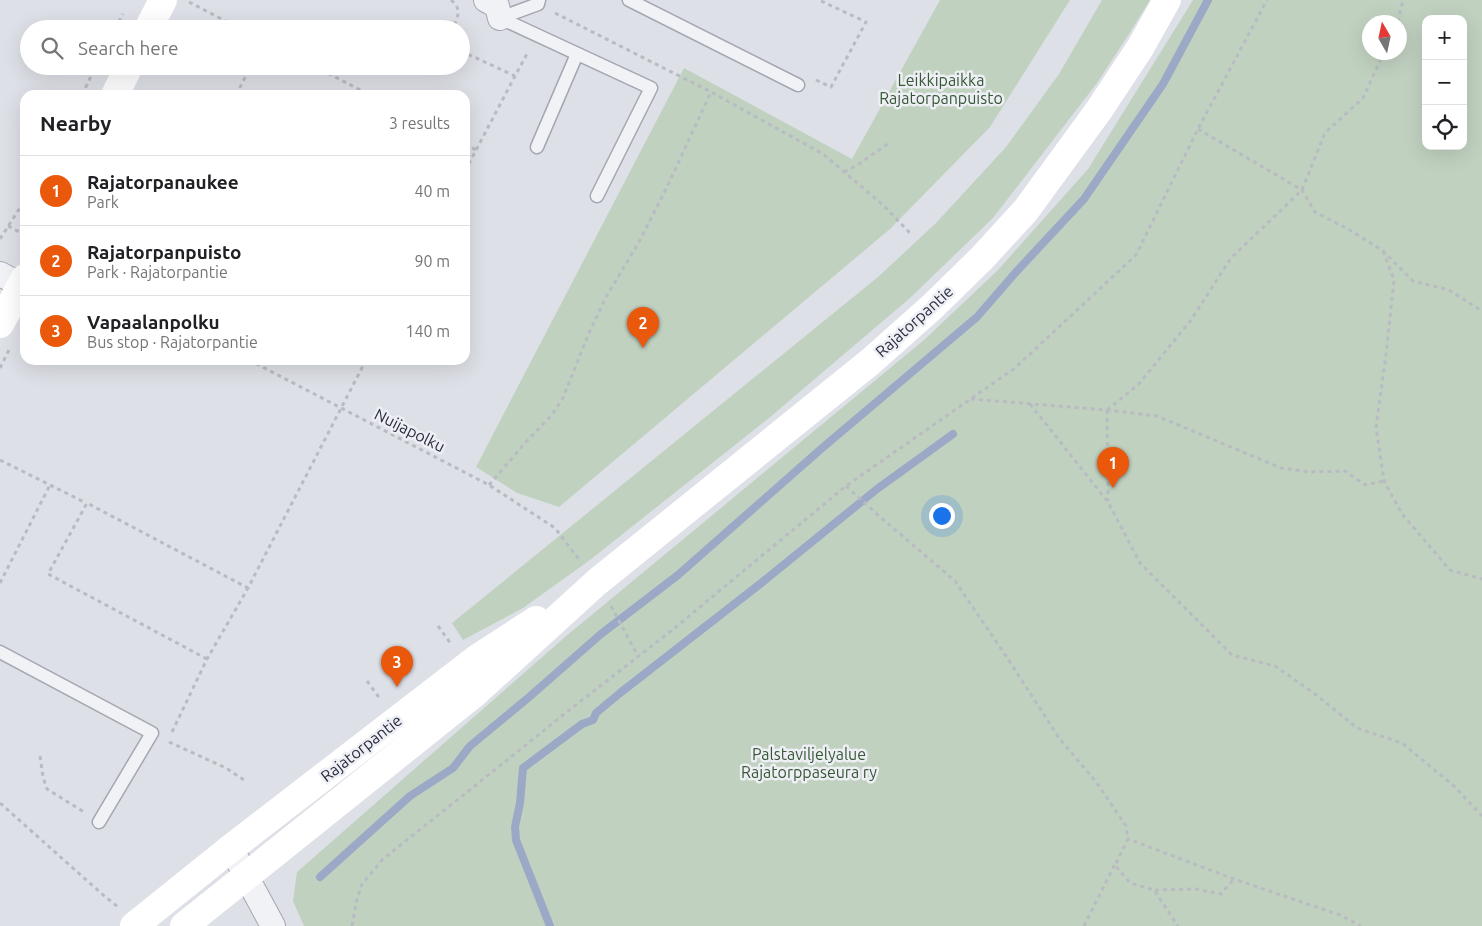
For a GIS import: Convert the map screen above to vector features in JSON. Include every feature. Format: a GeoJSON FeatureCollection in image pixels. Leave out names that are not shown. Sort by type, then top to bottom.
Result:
{"type":"FeatureCollection","features":[{"type":"Feature","properties":{"kind":"main road","name":"Rajatorpantie"},"geometry":{"type":"LineString","coordinates":[[184,926],[476,693],[597,582],[870,362],[933,306],[982,258],[1026,210],[1099,110],[1140,48],[1167,0]]}},
{"type":"Feature","properties":{"kind":"main road"},"geometry":{"type":"LineString","coordinates":[[157,20],[176,1]]}},
{"type":"Feature","properties":{"kind":"main road"},"geometry":{"type":"LineString","coordinates":[[117,90],[125,75]]}},
{"type":"Feature","properties":{"kind":"main road"},"geometry":{"type":"LineString","coordinates":[[0,324],[15,279]]}},
{"type":"Feature","properties":{"kind":"main road","name":"Rajatorpantie"},"geometry":{"type":"LineString","coordinates":[[129,919],[231,848],[476,659],[597,582]]}},
{"type":"Feature","properties":{"kind":"street"},"geometry":{"type":"LineString","coordinates":[[231,848],[273,926]]}},
{"type":"Feature","properties":{"kind":"lane"},"geometry":{"type":"LineString","coordinates":[[629,0],[798,85]]}},
{"type":"Feature","properties":{"kind":"lane"},"geometry":{"type":"LineString","coordinates":[[493,9],[539,2]]}},
{"type":"Feature","properties":{"kind":"lane"},"geometry":{"type":"LineString","coordinates":[[493,9],[538,35],[652,88],[598,196]]}},
{"type":"Feature","properties":{"kind":"lane"},"geometry":{"type":"LineString","coordinates":[[537,147],[577,54]]}},
{"type":"Feature","properties":{"kind":"lane"},"geometry":{"type":"LineString","coordinates":[[0,652],[152,733],[99,822]]}},
{"type":"Feature","properties":{"kind":"path"},"geometry":{"type":"LineString","coordinates":[[451,0],[457,5],[459,12],[456,20]]}},
{"type":"Feature","properties":{"kind":"path"},"geometry":{"type":"LineString","coordinates":[[798,85],[808,76],[831,86],[866,22],[820,0]]}},
{"type":"Feature","properties":{"kind":"path"},"geometry":{"type":"LineString","coordinates":[[352,926],[362,884],[383,858],[671,631],[846,486],[1015,368],[1136,255],[1198,129],[1267,0]]}},
{"type":"Feature","properties":{"kind":"path"},"geometry":{"type":"LineString","coordinates":[[1400,15],[1403,0]]}},
{"type":"Feature","properties":{"kind":"path"},"geometry":{"type":"LineString","coordinates":[[176,1],[220,20]]}},
{"type":"Feature","properties":{"kind":"path"},"geometry":{"type":"LineString","coordinates":[[539,2],[711,92],[823,154],[883,205],[911,234]]}},
{"type":"Feature","properties":{"kind":"path"},"geometry":{"type":"LineString","coordinates":[[470,161],[538,35]]}},
{"type":"Feature","properties":{"kind":"path"},"geometry":{"type":"LineString","coordinates":[[470,55],[515,76]]}},
{"type":"Feature","properties":{"kind":"path"},"geometry":{"type":"LineString","coordinates":[[1107,410],[1138,385],[1191,320],[1231,258],[1302,190],[1325,133],[1363,98],[1380,60]]}},
{"type":"Feature","properties":{"kind":"path"},"geometry":{"type":"LineString","coordinates":[[84,90],[92,75]]}},
{"type":"Feature","properties":{"kind":"path"},"geometry":{"type":"LineString","coordinates":[[239,90],[246,75]]}},
{"type":"Feature","properties":{"kind":"path"},"geometry":{"type":"LineString","coordinates":[[331,75],[360,90]]}},
{"type":"Feature","properties":{"kind":"path"},"geometry":{"type":"LineString","coordinates":[[489,485],[525,443],[552,416],[562,400],[606,297],[639,242],[711,92]]}},
{"type":"Feature","properties":{"kind":"path"},"geometry":{"type":"LineString","coordinates":[[1198,129],[1302,190],[1315,212],[1350,230],[1383,251],[1413,281],[1449,290],[1482,311]]}},
{"type":"Feature","properties":{"kind":"path"},"geometry":{"type":"LineString","coordinates":[[844,172],[889,143]]}},
{"type":"Feature","properties":{"kind":"path"},"geometry":{"type":"LineString","coordinates":[[470,147],[476,150]]}},
{"type":"Feature","properties":{"kind":"path"},"geometry":{"type":"LineString","coordinates":[[0,238],[20,208]]}},
{"type":"Feature","properties":{"kind":"path"},"geometry":{"type":"LineString","coordinates":[[8,226],[20,232]]}},
{"type":"Feature","properties":{"kind":"path"},"geometry":{"type":"LineString","coordinates":[[1383,251],[1394,280],[1376,427],[1384,481],[1402,514],[1450,570],[1482,579]]}},
{"type":"Feature","properties":{"kind":"path","name":"Nuijapolku"},"geometry":{"type":"LineString","coordinates":[[259,365],[489,485],[555,528],[597,582]]}},
{"type":"Feature","properties":{"kind":"path"},"geometry":{"type":"LineString","coordinates":[[244,780],[226,768],[167,742],[207,659],[248,588],[363,365]]}},
{"type":"Feature","properties":{"kind":"path"},"geometry":{"type":"LineString","coordinates":[[970,399],[1157,416],[1281,468],[1310,472],[1345,471],[1365,484],[1384,481]]}},
{"type":"Feature","properties":{"kind":"path"},"geometry":{"type":"LineString","coordinates":[[1030,404],[1108,502],[1140,563],[1232,655],[1275,666],[1315,694],[1357,728],[1402,743],[1454,786],[1482,816]]}},
{"type":"Feature","properties":{"kind":"path"},"geometry":{"type":"LineString","coordinates":[[1107,410],[1108,502]]}},
{"type":"Feature","properties":{"kind":"path"},"geometry":{"type":"LineString","coordinates":[[0,460],[87,503],[248,588]]}},
{"type":"Feature","properties":{"kind":"path"},"geometry":{"type":"LineString","coordinates":[[0,583],[50,485]]}},
{"type":"Feature","properties":{"kind":"path"},"geometry":{"type":"LineString","coordinates":[[846,486],[955,581],[1059,738],[1097,783],[1126,826],[1128,839],[1084,926]]}},
{"type":"Feature","properties":{"kind":"path"},"geometry":{"type":"LineString","coordinates":[[87,503],[48,574],[207,659]]}},
{"type":"Feature","properties":{"kind":"path"},"geometry":{"type":"LineString","coordinates":[[615,613],[638,656]]}},
{"type":"Feature","properties":{"kind":"path"},"geometry":{"type":"LineString","coordinates":[[40,756],[47,789],[99,822]]}},
{"type":"Feature","properties":{"kind":"path"},"geometry":{"type":"LineString","coordinates":[[0,803],[129,919]]}},
{"type":"Feature","properties":{"kind":"path"},"geometry":{"type":"LineString","coordinates":[[1128,839],[1234,879],[1340,915],[1361,926]]}},
{"type":"Feature","properties":{"kind":"path"},"geometry":{"type":"LineString","coordinates":[[1115,865],[1130,883],[1154,890],[1196,889],[1222,894],[1234,879]]}},
{"type":"Feature","properties":{"kind":"path"},"geometry":{"type":"LineString","coordinates":[[1154,890],[1178,926]]}},
{"type":"Feature","properties":{"kind":"green space","name":"Leikkipaikka Rajatorpanpuisto"},"geometry":{"type":"Polygon","coordinates":[[[940,0],[1070,0],[990,127],[890,229],[559,507],[517,493],[476,467],[684,68],[852,159],[940,0]]]}},
{"type":"Feature","properties":{"kind":"green space"},"geometry":{"type":"Polygon","coordinates":[[[1102,0],[1150,0],[1097,83],[993,218],[910,298],[769,418],[590,560],[523,608],[463,640],[452,623],[878,277],[936,223],[1006,147],[1059,74],[1102,0]]]}},
{"type":"Feature","properties":{"kind":"green space","name":"Palstaviljelyalue Rajatorppaseura ry"},"geometry":{"type":"Polygon","coordinates":[[[1193,0],[1482,0],[1482,926],[304,926],[293,901],[297,872],[565,637],[924,340],[998,270],[1088,169],[1193,0]]]}},
{"type":"Feature","properties":{"kind":"waterway"},"geometry":{"type":"LineString","coordinates":[[320,877],[410,796],[453,768],[470,746],[601,634],[678,575],[821,449],[977,317],[1084,199],[1163,84],[1208,0]]}},
{"type":"Feature","properties":{"kind":"waterway"},"geometry":{"type":"LineString","coordinates":[[550,926],[516,840],[515,827],[520,803],[523,768],[582,724],[593,720],[596,713],[620,693],[760,584],[877,489],[953,434]]}},
{"type":"Feature","properties":{"kind":"place","name":"Rajatorpanpuisto"},"geometry":{"type":"Point","coordinates":[643,348]}},
{"type":"Feature","properties":{"kind":"place","name":"Rajatorpanaukee"},"geometry":{"type":"Point","coordinates":[1113,488]}},
{"type":"Feature","properties":{"kind":"place","name":"Vapaalanpolku"},"geometry":{"type":"Point","coordinates":[397,687]}}]}
